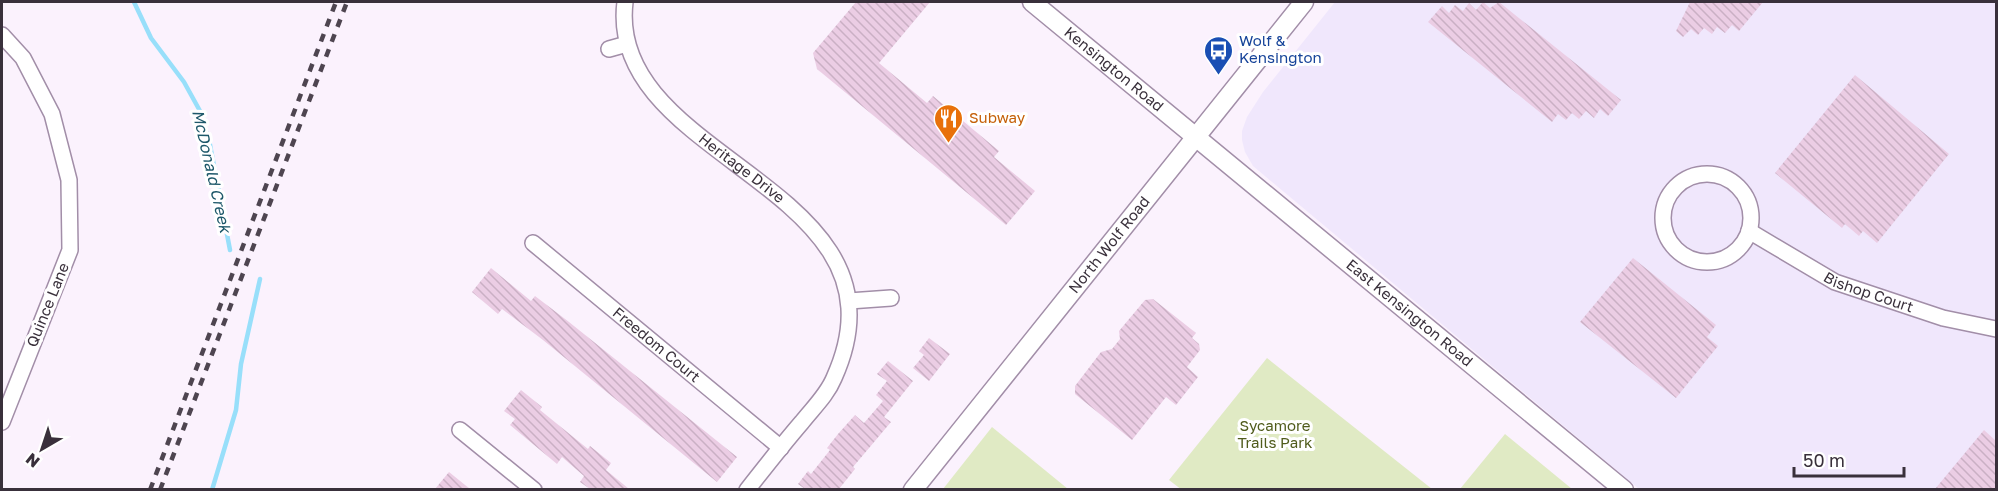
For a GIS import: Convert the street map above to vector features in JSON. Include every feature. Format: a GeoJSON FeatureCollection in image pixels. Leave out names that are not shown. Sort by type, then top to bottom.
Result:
{"type":"FeatureCollection","features":[{"type":"Feature","properties":{"kind":"main road","name":"Kensington Road"},"geometry":{"type":"LineString","coordinates":[[1032,2],[1196,137]]}},
{"type":"Feature","properties":{"kind":"main road","name":"North Wolf Road"},"geometry":{"type":"LineString","coordinates":[[913,489],[1304,2]]}},
{"type":"Feature","properties":{"kind":"main road","name":"East Kensington Road"},"geometry":{"type":"LineString","coordinates":[[1196,137],[1624,489]]}},
{"type":"Feature","properties":{"kind":"street","name":"Heritage Drive"},"geometry":{"type":"LineString","coordinates":[[625,2],[627,44],[644,79],[667,105],[814,229],[838,264],[849,301],[848,330],[834,379],[747,489]]}},
{"type":"Feature","properties":{"kind":"street","name":"Quince Lane"},"geometry":{"type":"LineString","coordinates":[[2,35],[23,58],[52,114],[69,180],[70,250],[2,422]]}},
{"type":"Feature","properties":{"kind":"street"},"geometry":{"type":"LineString","coordinates":[[609,49],[627,44]]}},
{"type":"Feature","properties":{"kind":"street"},"geometry":{"type":"LineString","coordinates":[[1704,174],[1718,175],[1731,181],[1745,197],[1751,218],[1749,231],[1743,243],[1733,254],[1719,260],[1704,262],[1689,258],[1677,250],[1667,238],[1663,223],[1664,208],[1669,195],[1678,184],[1690,177],[1704,174]]}},
{"type":"Feature","properties":{"kind":"street","name":"Bishop Court"},"geometry":{"type":"LineString","coordinates":[[1749,231],[1835,282],[1943,318],[1996,329]]}},
{"type":"Feature","properties":{"kind":"street","name":"Freedom Court"},"geometry":{"type":"LineString","coordinates":[[533,243],[781,448]]}},
{"type":"Feature","properties":{"kind":"street"},"geometry":{"type":"LineString","coordinates":[[849,301],[891,298]]}},
{"type":"Feature","properties":{"kind":"street"},"geometry":{"type":"LineString","coordinates":[[460,430],[534,489]]}},
{"type":"Feature","properties":{"kind":"shaded area"},"geometry":{"type":"Polygon","coordinates":[[[1335,2],[1996,2],[1996,489],[1639,489],[1253,166],[1245,152],[1242,140],[1242,131],[1247,117],[1263,92],[1335,2]]]}},
{"type":"Feature","properties":{"kind":"green space","name":"Sycamore Trails Park"},"geometry":{"type":"Polygon","coordinates":[[[1267,358],[1432,489],[1182,490],[1169,480],[1267,358]]]}},
{"type":"Feature","properties":{"kind":"green space"},"geometry":{"type":"Polygon","coordinates":[[[992,427],[1068,489],[943,489],[992,427]]]}},
{"type":"Feature","properties":{"kind":"green space"},"geometry":{"type":"Polygon","coordinates":[[[1505,434],[1572,489],[1460,489],[1505,434]]]}},
{"type":"Feature","properties":{"kind":"building"},"geometry":{"type":"Polygon","coordinates":[[[856,2],[930,2],[879,63],[927,103],[933,96],[999,151],[994,157],[1035,191],[1006,225],[817,69],[813,53],[856,2]]]}},
{"type":"Feature","properties":{"kind":"building"},"geometry":{"type":"Polygon","coordinates":[[[1483,2],[1490,8],[1499,2],[1621,100],[1608,116],[1600,109],[1594,118],[1586,111],[1579,119],[1572,113],[1566,120],[1558,114],[1552,122],[1428,22],[1442,6],[1449,13],[1455,5],[1463,11],[1469,3],[1476,10],[1483,2]]]}},
{"type":"Feature","properties":{"kind":"building"},"geometry":{"type":"Polygon","coordinates":[[[1690,2],[1763,2],[1739,31],[1732,25],[1725,33],[1717,27],[1712,34],[1704,28],[1698,35],[1691,29],[1683,37],[1676,31],[1690,2]]]}},
{"type":"Feature","properties":{"kind":"building"},"geometry":{"type":"Polygon","coordinates":[[[1855,75],[1949,154],[1877,243],[1863,231],[1859,236],[1845,224],[1842,228],[1775,173],[1855,75]]]}},
{"type":"Feature","properties":{"kind":"building"},"geometry":{"type":"Polygon","coordinates":[[[1633,258],[1716,325],[1707,337],[1718,346],[1676,398],[1580,322],[1633,258]]]}},
{"type":"Feature","properties":{"kind":"building"},"geometry":{"type":"Polygon","coordinates":[[[491,268],[531,301],[535,296],[569,322],[737,457],[717,482],[543,340],[502,309],[498,314],[472,292],[491,268]]]}},
{"type":"Feature","properties":{"kind":"building"},"geometry":{"type":"Polygon","coordinates":[[[1153,299],[1196,333],[1192,338],[1199,344],[1200,350],[1187,367],[1198,377],[1176,405],[1166,397],[1132,440],[1075,394],[1075,386],[1101,352],[1112,349],[1120,339],[1119,331],[1145,300],[1153,299]]]}},
{"type":"Feature","properties":{"kind":"building"},"geometry":{"type":"Polygon","coordinates":[[[929,338],[950,354],[929,381],[913,368],[924,355],[919,351],[929,338]]]}},
{"type":"Feature","properties":{"kind":"building"},"geometry":{"type":"Polygon","coordinates":[[[888,361],[913,381],[884,417],[891,422],[853,467],[855,469],[839,489],[805,489],[798,484],[808,471],[811,474],[830,450],[827,448],[838,434],[855,415],[864,423],[883,401],[876,395],[887,381],[877,374],[888,361]]]}},
{"type":"Feature","properties":{"kind":"building"},"geometry":{"type":"Polygon","coordinates":[[[521,390],[542,407],[540,410],[588,449],[590,446],[611,463],[606,470],[629,489],[590,489],[580,482],[584,476],[562,457],[557,464],[510,425],[515,419],[504,411],[521,390]]]}},
{"type":"Feature","properties":{"kind":"building"},"geometry":{"type":"Polygon","coordinates":[[[1984,430],[1996,441],[1996,489],[1935,489],[1984,430]]]}},
{"type":"Feature","properties":{"kind":"building"},"geometry":{"type":"Polygon","coordinates":[[[449,472],[470,489],[435,489],[449,472]]]}},
{"type":"Feature","properties":{"kind":"waterway","name":"McDonald Creek"},"geometry":{"type":"LineString","coordinates":[[134,2],[151,38],[184,82],[200,111],[210,145],[230,250]]}},
{"type":"Feature","properties":{"kind":"waterway","name":"McDonald Creek"},"geometry":{"type":"LineString","coordinates":[[212,490],[236,410],[241,364],[260,279]]}},
{"type":"Feature","properties":{"kind":"railway"},"geometry":{"type":"LineString","coordinates":[[150,490],[336,2]]}},
{"type":"Feature","properties":{"kind":"railway"},"geometry":{"type":"LineString","coordinates":[[160,490],[347,2]]}},
{"type":"Feature","properties":{"kind":"place","name":"Wolf & Kensington"},"geometry":{"type":"Point","coordinates":[1218,76]}},
{"type":"Feature","properties":{"kind":"place","name":"Subway"},"geometry":{"type":"Point","coordinates":[948,144]}}]}
